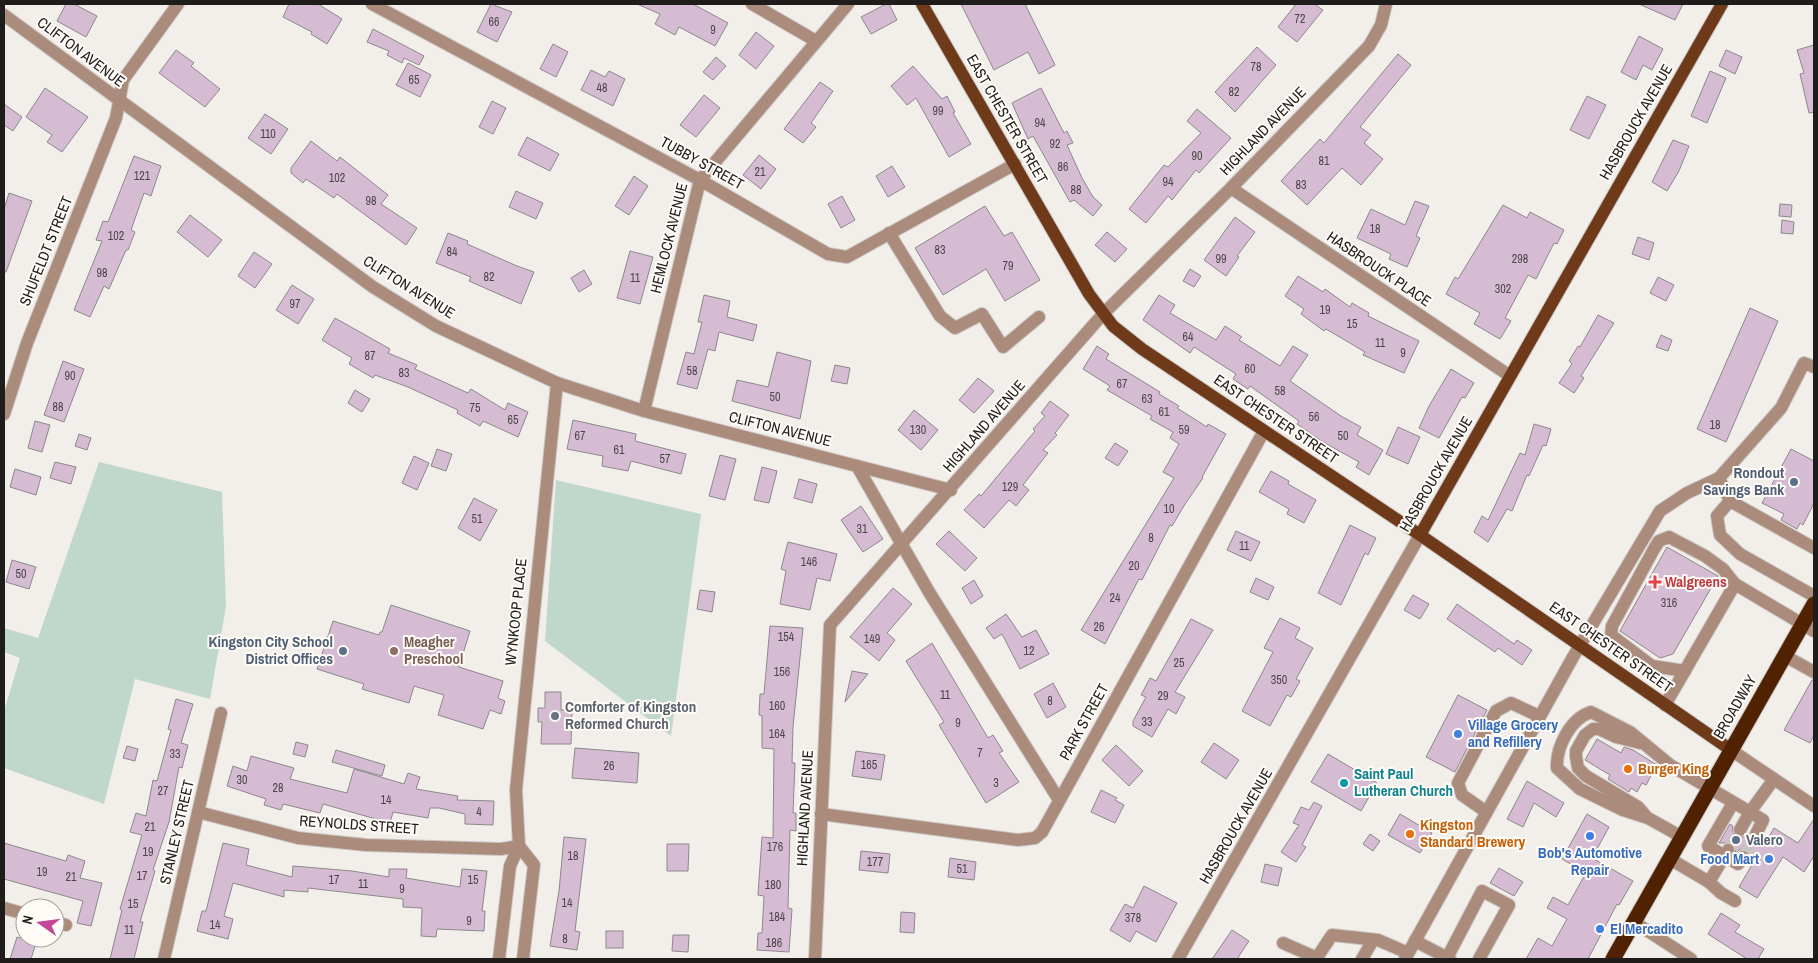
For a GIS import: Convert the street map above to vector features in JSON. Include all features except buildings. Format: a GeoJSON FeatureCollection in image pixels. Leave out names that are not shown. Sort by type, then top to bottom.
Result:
{"type":"FeatureCollection","features":[{"type":"Feature","properties":{"kind":"highway","name":"BROADWAY"},"geometry":{"type":"LineString","coordinates":[[1613,959],[1785,656],[1808,628],[1814,604]]}},
{"type":"Feature","properties":{"kind":"main road","name":"EAST CHESTER STREET"},"geometry":{"type":"LineString","coordinates":[[922,4],[1103,314],[1113,326],[1142,349],[1420,535],[1731,750]]}},
{"type":"Feature","properties":{"kind":"main road","name":"HASBROUCK AVENUE"},"geometry":{"type":"LineString","coordinates":[[1420,535],[1722,4]]}},
{"type":"Feature","properties":{"kind":"street","name":"SHUFELDT STREET"},"geometry":{"type":"LineString","coordinates":[[4,414],[27,343],[116,118],[123,80],[178,4]]}},
{"type":"Feature","properties":{"kind":"street","name":"TUBBY STREET"},"geometry":{"type":"LineString","coordinates":[[372,4],[700,180],[828,254],[847,257],[1015,164]]}},
{"type":"Feature","properties":{"kind":"street"},"geometry":{"type":"LineString","coordinates":[[752,4],[816,41]]}},
{"type":"Feature","properties":{"kind":"street","name":"HEMLOCK AVENUE"},"geometry":{"type":"LineString","coordinates":[[644,410],[700,180],[848,4]]}},
{"type":"Feature","properties":{"kind":"street","name":"HIGHLAND AVENUE"},"geometry":{"type":"LineString","coordinates":[[815,959],[830,626],[951,490],[1103,314],[1231,188],[1369,46],[1381,25],[1386,4]]}},
{"type":"Feature","properties":{"kind":"street","name":"CLIFTON AVENUE"},"geometry":{"type":"LineString","coordinates":[[4,15],[373,287],[436,326],[557,383],[644,410],[951,490]]}},
{"type":"Feature","properties":{"kind":"street","name":"HASBROUCK PLACE"},"geometry":{"type":"LineString","coordinates":[[1231,188],[1510,376]]}},
{"type":"Feature","properties":{"kind":"street"},"geometry":{"type":"LineString","coordinates":[[889,234],[940,316],[956,328],[982,314],[1003,347],[1039,317]]}},
{"type":"Feature","properties":{"kind":"street"},"geometry":{"type":"LineString","coordinates":[[1283,943],[1317,959],[1332,935],[1373,940],[1407,956],[1485,811],[1539,716],[1660,511],[1687,493],[1719,478],[1781,408],[1804,363],[1814,368]]}},
{"type":"Feature","properties":{"kind":"street","name":"WYNKOOP PLACE"},"geometry":{"type":"LineString","coordinates":[[499,959],[510,866],[519,846],[516,790],[557,383]]}},
{"type":"Feature","properties":{"kind":"street","name":"PARK STREET"},"geometry":{"type":"LineString","coordinates":[[821,814],[1018,840],[1035,838],[1042,832],[1264,431]]}},
{"type":"Feature","properties":{"kind":"street"},"geometry":{"type":"LineString","coordinates":[[857,466],[929,592],[1059,800]]}},
{"type":"Feature","properties":{"kind":"street"},"geometry":{"type":"LineString","coordinates":[[1719,478],[1730,501],[1814,548]]}},
{"type":"Feature","properties":{"kind":"street"},"geometry":{"type":"LineString","coordinates":[[1730,501],[1717,516],[1720,535],[1740,554],[1814,596]]}},
{"type":"Feature","properties":{"kind":"street","name":"HASBROUCK AVENUE"},"geometry":{"type":"LineString","coordinates":[[1178,959],[1420,535]]}},
{"type":"Feature","properties":{"kind":"street"},"geometry":{"type":"LineString","coordinates":[[1685,672],[1652,666],[1611,636],[1612,626],[1654,549],[1659,541],[1669,537],[1705,556],[1723,569],[1735,584],[1808,628]]}},
{"type":"Feature","properties":{"kind":"street"},"geometry":{"type":"LineString","coordinates":[[1665,705],[1735,584]]}},
{"type":"Feature","properties":{"kind":"street"},"geometry":{"type":"LineString","coordinates":[[1785,656],[1814,672]]}},
{"type":"Feature","properties":{"kind":"street"},"geometry":{"type":"LineString","coordinates":[[1485,811],[1462,795],[1458,783],[1496,712],[1511,703],[1539,716]]}},
{"type":"Feature","properties":{"kind":"street"},"geometry":{"type":"LineString","coordinates":[[1682,837],[1648,818],[1623,810],[1580,788],[1556,768],[1556,753],[1580,716],[1591,712],[1630,732],[1640,743],[1670,765],[1763,820],[1754,838]]}},
{"type":"Feature","properties":{"kind":"street","name":"STANLEY STREET"},"geometry":{"type":"LineString","coordinates":[[164,959],[222,713]]}},
{"type":"Feature","properties":{"kind":"street"},"geometry":{"type":"LineString","coordinates":[[1640,743],[1616,737],[1600,729],[1593,729],[1586,735],[1576,751],[1576,763],[1586,776],[1638,807],[1648,818]]}},
{"type":"Feature","properties":{"kind":"street"},"geometry":{"type":"LineString","coordinates":[[1731,750],[1814,806]]}},
{"type":"Feature","properties":{"kind":"street"},"geometry":{"type":"LineString","coordinates":[[1740,830],[1750,812],[1774,779]]}},
{"type":"Feature","properties":{"kind":"street"},"geometry":{"type":"LineString","coordinates":[[1733,803],[1708,846],[1727,852],[1738,864],[1742,857]]}},
{"type":"Feature","properties":{"kind":"street","name":"REYNOLDS STREET"},"geometry":{"type":"LineString","coordinates":[[198,812],[298,838],[366,845],[501,849],[519,846]]}},
{"type":"Feature","properties":{"kind":"street"},"geometry":{"type":"LineString","coordinates":[[519,846],[534,865],[523,959]]}},
{"type":"Feature","properties":{"kind":"street"},"geometry":{"type":"LineString","coordinates":[[1710,882],[1727,852]]}},
{"type":"Feature","properties":{"kind":"street"},"geometry":{"type":"LineString","coordinates":[[1670,859],[1710,882],[1721,893],[1735,901]]}},
{"type":"Feature","properties":{"kind":"street"},"geometry":{"type":"LineString","coordinates":[[1415,940],[1448,959],[1482,891],[1509,905],[1479,959]]}},
{"type":"Feature","properties":{"kind":"street"},"geometry":{"type":"LineString","coordinates":[[1634,922],[1691,959]]}},
{"type":"Feature","properties":{"kind":"street"},"geometry":{"type":"LineString","coordinates":[[1362,959],[1373,940]]}},
{"type":"Feature","properties":{"kind":"green space"},"geometry":{"type":"Polygon","coordinates":[[[99,462],[222,492],[226,606],[210,699],[135,679],[104,804],[4,768],[4,711],[20,658],[4,652],[4,628],[38,638],[99,462]]]}},
{"type":"Feature","properties":{"kind":"green space"},"geometry":{"type":"Polygon","coordinates":[[[556,480],[701,514],[671,736],[545,641],[556,480]]]}},
{"type":"Feature","properties":{"kind":"tunnel"},"geometry":{"type":"LineString","coordinates":[[1729,849],[1740,830]]}},
{"type":"Feature","properties":{"kind":"tunnel"},"geometry":{"type":"LineString","coordinates":[[1743,857],[1754,838]]}},
{"type":"Feature","properties":{"kind":"place","name":"Rondout Savings Bank"},"geometry":{"type":"Point","coordinates":[1794,482]}},
{"type":"Feature","properties":{"kind":"place","name":"Walgreens"},"geometry":{"type":"Point","coordinates":[1655,582]}},
{"type":"Feature","properties":{"kind":"place","name":"Kingston City School District Offices"},"geometry":{"type":"Point","coordinates":[343,651]}},
{"type":"Feature","properties":{"kind":"place","name":"Meagher Preschool"},"geometry":{"type":"Point","coordinates":[394,651]}},
{"type":"Feature","properties":{"kind":"place","name":"Comforter of Kingston Reformed Church"},"geometry":{"type":"Point","coordinates":[555,716]}},
{"type":"Feature","properties":{"kind":"place","name":"Village Grocery and Refillery"},"geometry":{"type":"Point","coordinates":[1458,734]}},
{"type":"Feature","properties":{"kind":"place","name":"Burger King"},"geometry":{"type":"Point","coordinates":[1628,769]}},
{"type":"Feature","properties":{"kind":"place","name":"Saint Paul Lutheran Church"},"geometry":{"type":"Point","coordinates":[1344,783]}},
{"type":"Feature","properties":{"kind":"place","name":"Kingston Standard Brewery"},"geometry":{"type":"Point","coordinates":[1410,834]}},
{"type":"Feature","properties":{"kind":"place","name":"Bob's Automotive Repair"},"geometry":{"type":"Point","coordinates":[1590,836]}},
{"type":"Feature","properties":{"kind":"place","name":"Valero"},"geometry":{"type":"Point","coordinates":[1736,840]}},
{"type":"Feature","properties":{"kind":"place","name":"Food Mart"},"geometry":{"type":"Point","coordinates":[1769,859]}},
{"type":"Feature","properties":{"kind":"place","name":"El Mercadito"},"geometry":{"type":"Point","coordinates":[1600,929]}}]}
